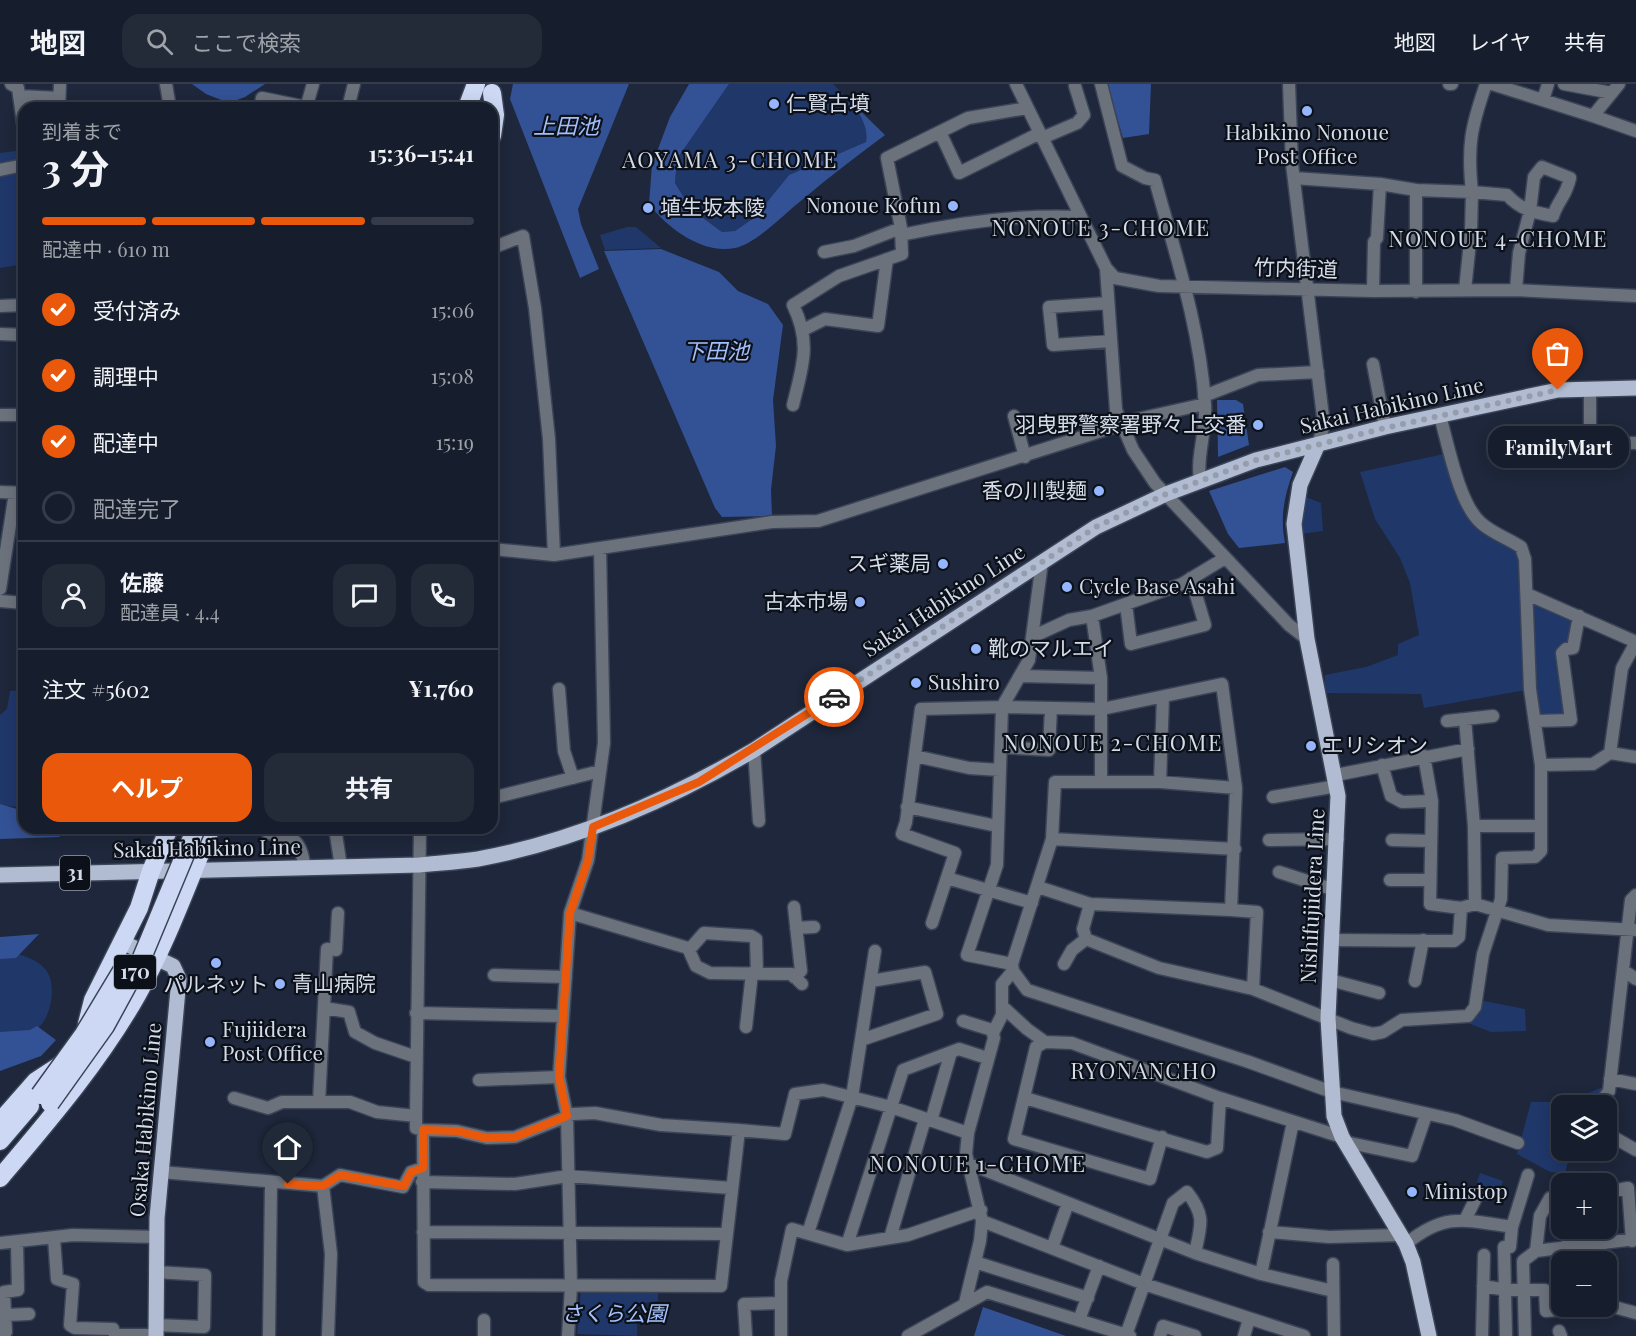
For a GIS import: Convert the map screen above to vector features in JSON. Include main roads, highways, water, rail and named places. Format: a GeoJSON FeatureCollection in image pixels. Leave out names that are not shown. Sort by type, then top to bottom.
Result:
{"type":"FeatureCollection","features":[{"type":"Feature","properties":{"kind":"highway"},"geometry":{"type":"LineString","coordinates":[[474,102],[486,91]]}},
{"type":"Feature","properties":{"kind":"highway"},"geometry":{"type":"LineString","coordinates":[[0,1122],[36,1081],[68,1060],[83,1040],[93,1000],[139,908],[150,871],[166,834]]}},
{"type":"Feature","properties":{"kind":"highway","name":"170"},"geometry":{"type":"LineString","coordinates":[[0,1142],[45,1099],[131,955],[181,834]]}},
{"type":"Feature","properties":{"kind":"highway","name":"170"},"geometry":{"type":"LineString","coordinates":[[0,1161],[45,1099],[105,1026],[141,960],[194,834]]}},
{"type":"Feature","properties":{"kind":"highway"},"geometry":{"type":"LineString","coordinates":[[0,1178],[76,1087],[136,996],[156,956],[208,834]]}},
{"type":"Feature","properties":{"kind":"main road","name":"Sakai Habikino Line"},"geometry":{"type":"LineString","coordinates":[[0,875],[419,865],[478,859],[593,827],[699,782],[754,750],[1096,527],[1166,494],[1256,460],[1385,428],[1558,390],[1636,388]]}},
{"type":"Feature","properties":{"kind":"main road","name":"Nishifujiidera Line"},"geometry":{"type":"LineString","coordinates":[[1318,444],[1300,485],[1294,512],[1299,584],[1307,639],[1337,780],[1338,839],[1328,1018],[1334,1116],[1344,1140],[1403,1239],[1413,1262],[1429,1336]]}},
{"type":"Feature","properties":{"kind":"main road","name":"Osaka Habikino Line"},"geometry":{"type":"LineString","coordinates":[[123,942],[173,966],[179,979],[180,989],[161,1172],[157,1237],[156,1332]]}},
{"type":"Feature","properties":{"kind":"water"},"geometry":{"type":"Polygon","coordinates":[[[192,84],[265,84],[245,97],[232,102],[206,94],[192,84]]]}},
{"type":"Feature","properties":{"kind":"water","name":"上田池"},"geometry":{"type":"Polygon","coordinates":[[[513,84],[629,84],[578,209],[581,224],[599,269],[580,278],[510,99],[513,84]]]}},
{"type":"Feature","properties":{"kind":"water"},"geometry":{"type":"Polygon","coordinates":[[[689,84],[729,84],[677,159],[675,183],[691,209],[722,232],[735,231],[755,217],[789,175],[866,142],[865,126],[857,110],[843,94],[885,135],[752,240],[735,248],[710,247],[675,230],[649,204],[652,165],[670,117],[689,84]]]}},
{"type":"Feature","properties":{"kind":"water"},"geometry":{"type":"Polygon","coordinates":[[[1107,84],[1151,84],[1149,134],[1123,138],[1107,84]]]}},
{"type":"Feature","properties":{"kind":"water","name":"下田池"},"geometry":{"type":"Polygon","coordinates":[[[661,249],[719,272],[738,291],[768,304],[783,325],[773,400],[776,446],[771,490],[772,516],[722,517],[715,508],[604,251],[661,249]]]}},
{"type":"Feature","properties":{"kind":"water"},"geometry":{"type":"Polygon","coordinates":[[[1217,400],[1236,400],[1243,404],[1249,445],[1218,457],[1217,400]]]}},
{"type":"Feature","properties":{"kind":"water"},"geometry":{"type":"Polygon","coordinates":[[[1285,467],[1293,472],[1284,507],[1285,543],[1239,548],[1228,534],[1209,491],[1285,467]]]}},
{"type":"Feature","properties":{"kind":"water"},"geometry":{"type":"Polygon","coordinates":[[[0,804],[18,809],[18,834],[58,834],[60,837],[0,839],[0,804]]]}},
{"type":"Feature","properties":{"kind":"water"},"geometry":{"type":"Polygon","coordinates":[[[39,934],[16,958],[0,959],[0,937],[39,934]]]}},
{"type":"Feature","properties":{"kind":"water"},"geometry":{"type":"Polygon","coordinates":[[[37,1026],[56,1040],[41,1056],[0,1071],[0,1032],[30,1030],[37,1026]]]}},
{"type":"Feature","properties":{"kind":"water"},"geometry":{"type":"Polygon","coordinates":[[[983,1307],[1066,1336],[974,1336],[983,1307]]]}},
{"type":"Feature","properties":{"kind":"place","name":"仁賢古墳"},"geometry":{"type":"Point","coordinates":[774,104]}},
{"type":"Feature","properties":{"kind":"place","name":"Habikino Nonoue Post Office"},"geometry":{"type":"Point","coordinates":[1307,111]}},
{"type":"Feature","properties":{"kind":"place","name":"Nonoue Kofun"},"geometry":{"type":"Point","coordinates":[953,206]}},
{"type":"Feature","properties":{"kind":"place","name":"埴生坂本陵"},"geometry":{"type":"Point","coordinates":[648,208]}},
{"type":"Feature","properties":{"kind":"place","name":"FamilyMart"},"geometry":{"type":"Point","coordinates":[1558,390]}},
{"type":"Feature","properties":{"kind":"place","name":"羽曳野警察署野々上交番"},"geometry":{"type":"Point","coordinates":[1258,425]}},
{"type":"Feature","properties":{"kind":"place","name":"香の川製麺"},"geometry":{"type":"Point","coordinates":[1099,491]}},
{"type":"Feature","properties":{"kind":"place","name":"スギ薬局"},"geometry":{"type":"Point","coordinates":[943,564]}},
{"type":"Feature","properties":{"kind":"place","name":"Cycle Base Asahi"},"geometry":{"type":"Point","coordinates":[1067,587]}},
{"type":"Feature","properties":{"kind":"place","name":"古本市場"},"geometry":{"type":"Point","coordinates":[860,602]}},
{"type":"Feature","properties":{"kind":"place","name":"靴のマルエイ"},"geometry":{"type":"Point","coordinates":[976,649]}},
{"type":"Feature","properties":{"kind":"place","name":"Sushiro"},"geometry":{"type":"Point","coordinates":[916,683]}},
{"type":"Feature","properties":{"kind":"place","name":"エリシオン"},"geometry":{"type":"Point","coordinates":[1311,746]}},
{"type":"Feature","properties":{"kind":"place","name":"パルネット"},"geometry":{"type":"Point","coordinates":[216,963]}},
{"type":"Feature","properties":{"kind":"place","name":"青山病院"},"geometry":{"type":"Point","coordinates":[280,984]}},
{"type":"Feature","properties":{"kind":"place","name":"Fujiidera Post Office"},"geometry":{"type":"Point","coordinates":[210,1042]}},
{"type":"Feature","properties":{"kind":"place","name":"Ministop"},"geometry":{"type":"Point","coordinates":[1412,1192]}},
{"type":"Feature","properties":{"kind":"district","name":"AOYAMA 3-CHOME"},"geometry":{"type":"Point","coordinates":[730,160]}},
{"type":"Feature","properties":{"kind":"district","name":"NONOUE 3-CHOME"},"geometry":{"type":"Point","coordinates":[1101,228]}},
{"type":"Feature","properties":{"kind":"district","name":"NONOUE 4-CHOME"},"geometry":{"type":"Point","coordinates":[1498,239]}},
{"type":"Feature","properties":{"kind":"district","name":"NONOUE 2-CHOME"},"geometry":{"type":"Point","coordinates":[1113,743]}},
{"type":"Feature","properties":{"kind":"district","name":"RYONANCHO"},"geometry":{"type":"Point","coordinates":[1144,1071]}},
{"type":"Feature","properties":{"kind":"district","name":"NONOUE 1-CHOME"},"geometry":{"type":"Point","coordinates":[978,1164]}},
{"type":"Feature","properties":{"kind":"park label","name":"さくら公園"},"geometry":{"type":"Point","coordinates":[614,1314]}}]}
